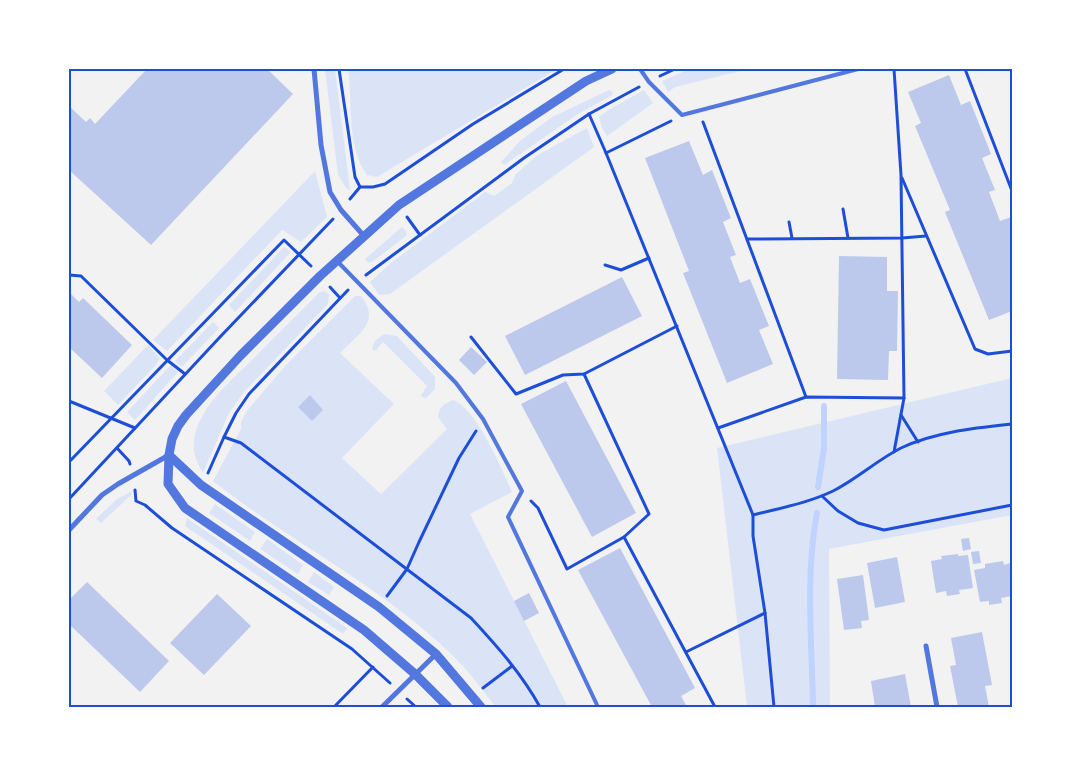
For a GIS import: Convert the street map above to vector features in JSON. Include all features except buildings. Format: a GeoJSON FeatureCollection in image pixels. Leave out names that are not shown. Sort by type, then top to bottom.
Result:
{"type":"FeatureCollection","features":[{"type":"Feature","properties":{"kind":"street"},"geometry":{"type":"LineString","coordinates":[[314,69],[321,145],[330,192],[341,210],[364,236]]}},
{"type":"Feature","properties":{"kind":"street"},"geometry":{"type":"LineString","coordinates":[[448,707],[415,674],[364,630],[185,508],[168,484],[172,439],[186,415],[240,356],[336,261],[399,205],[579,86],[612,69]]}},
{"type":"Feature","properties":{"kind":"street"},"geometry":{"type":"LineString","coordinates":[[69,530],[102,495],[169,456]]}},
{"type":"Feature","properties":{"kind":"street"},"geometry":{"type":"LineString","coordinates":[[169,456],[201,485],[379,607],[436,654],[481,707]]}},
{"type":"Feature","properties":{"kind":"street"},"geometry":{"type":"LineString","coordinates":[[926,646],[937,707]]}},
{"type":"Feature","properties":{"kind":"street"},"geometry":{"type":"LineString","coordinates":[[382,707],[436,654]]}},
{"type":"Feature","properties":{"kind":"lane"},"geometry":{"type":"LineString","coordinates":[[640,69],[649,82],[682,115],[858,69]]}},
{"type":"Feature","properties":{"kind":"lane"},"geometry":{"type":"LineString","coordinates":[[336,261],[456,383],[483,419],[522,491],[508,517],[598,707]]}},
{"type":"Feature","properties":{"kind":"path"},"geometry":{"type":"LineString","coordinates":[[339,69],[355,177],[360,187]]}},
{"type":"Feature","properties":{"kind":"path"},"geometry":{"type":"LineString","coordinates":[[360,187],[385,184],[473,124],[564,69]]}},
{"type":"Feature","properties":{"kind":"path"},"geometry":{"type":"LineString","coordinates":[[540,707],[533,694],[499,648],[471,618],[241,443],[224,437],[236,413],[249,394],[356,282],[524,158],[589,114],[675,69]]}},
{"type":"Feature","properties":{"kind":"path"},"geometry":{"type":"LineString","coordinates":[[894,69],[902,238],[904,398],[894,452]]}},
{"type":"Feature","properties":{"kind":"path"},"geometry":{"type":"LineString","coordinates":[[965,69],[1010,179],[1012,191]]}},
{"type":"Feature","properties":{"kind":"path"},"geometry":{"type":"LineString","coordinates":[[698,110],[806,397]]}},
{"type":"Feature","properties":{"kind":"path"},"geometry":{"type":"LineString","coordinates":[[589,114],[753,515],[753,536],[765,614],[774,707]]}},
{"type":"Feature","properties":{"kind":"path"},"geometry":{"type":"LineString","coordinates":[[606,152],[682,115]]}},
{"type":"Feature","properties":{"kind":"path"},"geometry":{"type":"LineString","coordinates":[[900,175],[975,349],[988,354],[1012,351]]}},
{"type":"Feature","properties":{"kind":"path"},"geometry":{"type":"LineString","coordinates":[[69,499],[300,254],[360,187]]}},
{"type":"Feature","properties":{"kind":"path"},"geometry":{"type":"LineString","coordinates":[[843,209],[848,238]]}},
{"type":"Feature","properties":{"kind":"path"},"geometry":{"type":"LineString","coordinates":[[790,222],[792,239]]}},
{"type":"Feature","properties":{"kind":"path"},"geometry":{"type":"LineString","coordinates":[[747,239],[902,238],[926,236]]}},
{"type":"Feature","properties":{"kind":"path"},"geometry":{"type":"LineString","coordinates":[[69,462],[284,240],[300,254]]}},
{"type":"Feature","properties":{"kind":"path"},"geometry":{"type":"LineString","coordinates":[[605,265],[621,270],[649,258]]}},
{"type":"Feature","properties":{"kind":"path"},"geometry":{"type":"LineString","coordinates":[[69,276],[81,276],[167,360],[185,374]]}},
{"type":"Feature","properties":{"kind":"path"},"geometry":{"type":"LineString","coordinates":[[471,337],[516,394],[563,375],[584,374],[677,326]]}},
{"type":"Feature","properties":{"kind":"path"},"geometry":{"type":"LineString","coordinates":[[522,491],[538,508],[567,569],[624,537],[650,514],[584,374]]}},
{"type":"Feature","properties":{"kind":"path"},"geometry":{"type":"LineString","coordinates":[[718,428],[806,397],[904,398]]}},
{"type":"Feature","properties":{"kind":"path"},"geometry":{"type":"LineString","coordinates":[[69,402],[136,428]]}},
{"type":"Feature","properties":{"kind":"path"},"geometry":{"type":"LineString","coordinates":[[901,414],[918,442]]}},
{"type":"Feature","properties":{"kind":"path"},"geometry":{"type":"LineString","coordinates":[[407,569],[459,458],[483,419]]}},
{"type":"Feature","properties":{"kind":"path"},"geometry":{"type":"LineString","coordinates":[[753,515],[822,496],[894,452],[918,442],[961,430],[1012,424]]}},
{"type":"Feature","properties":{"kind":"path"},"geometry":{"type":"LineString","coordinates":[[116,448],[129,461],[136,501],[145,505],[172,528],[352,649],[416,707]]}},
{"type":"Feature","properties":{"kind":"path"},"geometry":{"type":"LineString","coordinates":[[822,496],[838,511],[858,523],[884,530],[1012,505]]}},
{"type":"Feature","properties":{"kind":"path"},"geometry":{"type":"LineString","coordinates":[[624,537],[715,707]]}},
{"type":"Feature","properties":{"kind":"path"},"geometry":{"type":"LineString","coordinates":[[686,652],[765,614]]}},
{"type":"Feature","properties":{"kind":"path"},"geometry":{"type":"LineString","coordinates":[[334,707],[373,667]]}},
{"type":"Feature","properties":{"kind":"shaded area"},"geometry":{"type":"Polygon","coordinates":[[[325,69],[335,69],[350,190],[346,188],[338,175],[325,69]]]}},
{"type":"Feature","properties":{"kind":"shaded area"},"geometry":{"type":"Polygon","coordinates":[[[348,69],[557,69],[377,177],[367,175],[356,151],[353,138],[348,69]]]}},
{"type":"Feature","properties":{"kind":"shaded area"},"geometry":{"type":"Polygon","coordinates":[[[690,69],[749,69],[675,87],[668,92],[662,81],[690,69]]]}},
{"type":"Feature","properties":{"kind":"shaded area"},"geometry":{"type":"Polygon","coordinates":[[[609,90],[613,94],[611,96],[578,114],[504,165],[501,162],[520,141],[552,117],[609,90]]]}},
{"type":"Feature","properties":{"kind":"shaded area"},"geometry":{"type":"Polygon","coordinates":[[[644,90],[653,103],[607,136],[602,128],[599,117],[644,90]]]}},
{"type":"Feature","properties":{"kind":"shaded area"},"geometry":{"type":"Polygon","coordinates":[[[587,128],[594,147],[390,294],[379,295],[370,282],[391,263],[485,192],[494,196],[512,183],[515,175],[536,156],[587,128]]]}},
{"type":"Feature","properties":{"kind":"shaded area"},"geometry":{"type":"Polygon","coordinates":[[[315,171],[327,217],[301,242],[282,230],[167,351],[153,340],[315,171]]]}},
{"type":"Feature","properties":{"kind":"shaded area"},"geometry":{"type":"Polygon","coordinates":[[[402,227],[407,233],[406,236],[372,262],[368,263],[365,259],[402,227]]]}},
{"type":"Feature","properties":{"kind":"shaded area"},"geometry":{"type":"Polygon","coordinates":[[[284,247],[291,252],[235,312],[229,305],[284,247]]]}},
{"type":"Feature","properties":{"kind":"shaded area"},"geometry":{"type":"Polygon","coordinates":[[[325,291],[329,295],[328,304],[244,392],[229,413],[203,473],[196,457],[194,440],[202,416],[209,405],[227,384],[320,292],[325,291]]]}},
{"type":"Feature","properties":{"kind":"shaded area"},"geometry":{"type":"Polygon","coordinates":[[[355,296],[361,296],[367,305],[368,321],[360,334],[340,353],[394,404],[342,458],[381,494],[447,429],[438,417],[442,406],[453,400],[462,405],[471,414],[495,455],[512,492],[470,514],[568,707],[496,707],[462,665],[422,628],[364,584],[272,524],[213,481],[241,429],[241,422],[246,412],[286,365],[355,296]]]}},
{"type":"Feature","properties":{"kind":"shaded area"},"geometry":{"type":"Polygon","coordinates":[[[213,322],[219,328],[182,367],[175,361],[213,322]]]}},
{"type":"Feature","properties":{"kind":"shaded area"},"geometry":{"type":"Polygon","coordinates":[[[384,334],[397,336],[435,377],[435,389],[426,398],[421,395],[427,386],[383,342],[375,351],[372,349],[375,341],[384,334]]]}},
{"type":"Feature","properties":{"kind":"shaded area"},"geometry":{"type":"Polygon","coordinates":[[[148,345],[160,359],[118,405],[104,391],[148,345]]]}},
{"type":"Feature","properties":{"kind":"shaded area"},"geometry":{"type":"Polygon","coordinates":[[[171,365],[178,372],[135,420],[127,412],[171,365]]]}},
{"type":"Feature","properties":{"kind":"shaded area"},"geometry":{"type":"Polygon","coordinates":[[[1012,378],[1012,515],[829,549],[830,707],[747,707],[717,448],[1012,378]]]}},
{"type":"Feature","properties":{"kind":"shaded area"},"geometry":{"type":"Polygon","coordinates":[[[132,491],[131,495],[101,523],[96,519],[117,499],[132,491]]]}},
{"type":"Feature","properties":{"kind":"shaded area"},"geometry":{"type":"Polygon","coordinates":[[[215,504],[255,532],[250,541],[209,513],[215,504]]]}},
{"type":"Feature","properties":{"kind":"shaded area"},"geometry":{"type":"Polygon","coordinates":[[[187,518],[347,628],[343,634],[185,526],[187,518]]]}},
{"type":"Feature","properties":{"kind":"shaded area"},"geometry":{"type":"Polygon","coordinates":[[[267,539],[303,565],[298,574],[260,549],[267,539]]]}},
{"type":"Feature","properties":{"kind":"shaded area"},"geometry":{"type":"Polygon","coordinates":[[[314,572],[334,587],[329,595],[308,582],[314,572]]]}},
{"type":"Feature","properties":{"kind":"waterway"},"geometry":{"type":"LineString","coordinates":[[818,487],[824,448],[824,406]]}},
{"type":"Feature","properties":{"kind":"waterway"},"geometry":{"type":"LineString","coordinates":[[813,707],[810,585],[813,537],[817,513]]}}]}
